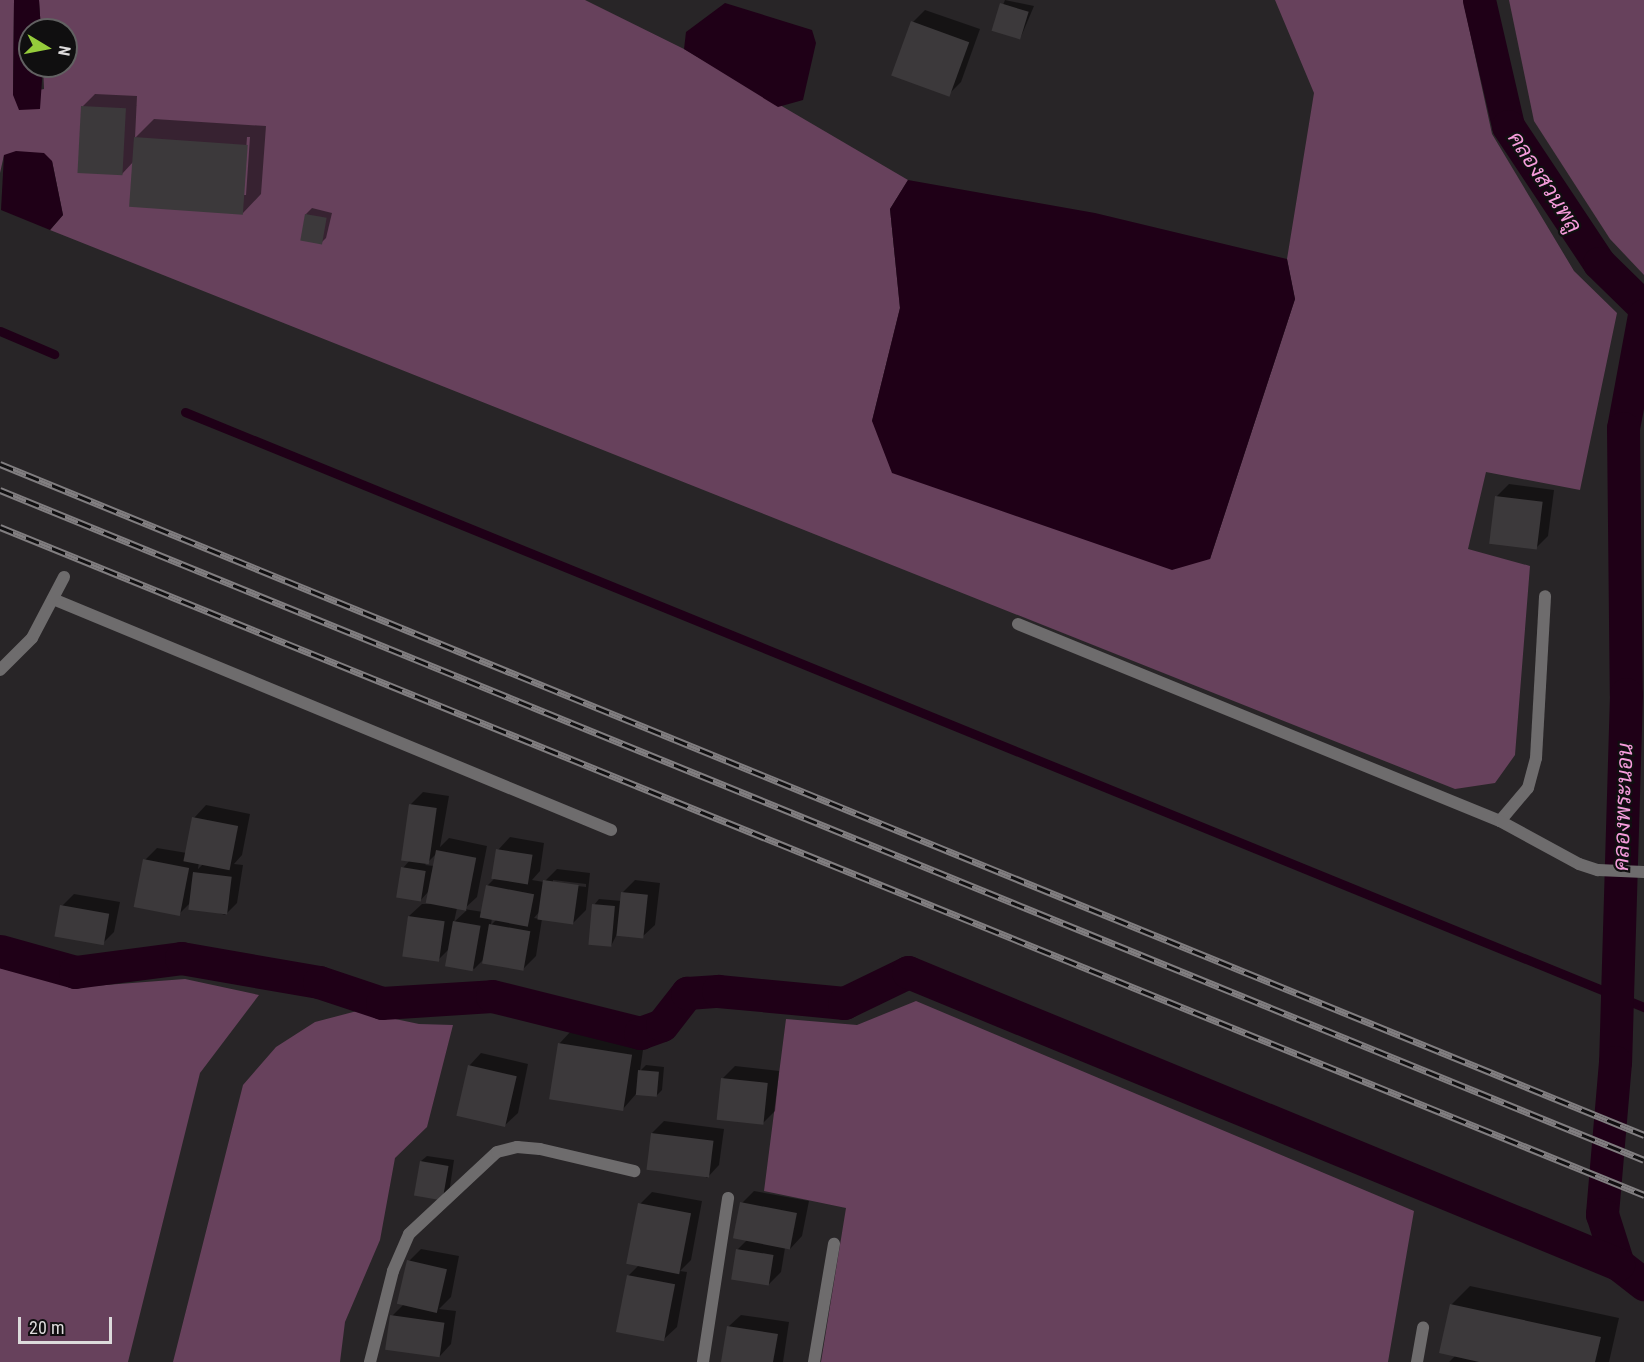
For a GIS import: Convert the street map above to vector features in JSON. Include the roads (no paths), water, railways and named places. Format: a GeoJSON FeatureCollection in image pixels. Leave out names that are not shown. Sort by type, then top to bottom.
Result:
{"type":"FeatureCollection","features":[{"type":"Feature","properties":{"kind":"street"},"geometry":{"type":"LineString","coordinates":[[0,670],[32,638],[64,577]]}},
{"type":"Feature","properties":{"kind":"street"},"geometry":{"type":"LineString","coordinates":[[1500,821],[1528,789],[1536,758],[1545,596]]}},
{"type":"Feature","properties":{"kind":"street"},"geometry":{"type":"LineString","coordinates":[[53,599],[611,830]]}},
{"type":"Feature","properties":{"kind":"street"},"geometry":{"type":"LineString","coordinates":[[1018,624],[1500,821],[1555,855],[1598,870],[1644,872]]}},
{"type":"Feature","properties":{"kind":"street"},"geometry":{"type":"LineString","coordinates":[[370,1362],[393,1271],[409,1234],[498,1152],[516,1147],[540,1149],[634,1172]]}},
{"type":"Feature","properties":{"kind":"street"},"geometry":{"type":"LineString","coordinates":[[704,1362],[729,1197]]}},
{"type":"Feature","properties":{"kind":"street"},"geometry":{"type":"LineString","coordinates":[[814,1362],[834,1244]]}},
{"type":"Feature","properties":{"kind":"street"},"geometry":{"type":"LineString","coordinates":[[1417,1362],[1423,1328]]}},
{"type":"Feature","properties":{"kind":"waterway","name":"คลองสวนพลู"},"geometry":{"type":"LineString","coordinates":[[1479,0],[1508,126],[1599,263],[1644,307]]}},
{"type":"Feature","properties":{"kind":"waterway","name":"คลองพระนอน"},"geometry":{"type":"LineString","coordinates":[[1644,315],[1623,428],[1626,694],[1615,1062],[1602,1214],[1618,1264],[1644,1284]]}},
{"type":"Feature","properties":{"kind":"waterway"},"geometry":{"type":"LineString","coordinates":[[0,331],[54,354]]}},
{"type":"Feature","properties":{"kind":"waterway"},"geometry":{"type":"LineString","coordinates":[[185,412],[1644,1007]]}},
{"type":"Feature","properties":{"kind":"waterway"},"geometry":{"type":"LineString","coordinates":[[0,951],[75,972],[181,958],[319,982],[382,1003],[492,996],[640,1033],[662,1025],[687,993],[718,991],[844,1003],[908,972],[1618,1264]]}},
{"type":"Feature","properties":{"kind":"railway"},"geometry":{"type":"LineString","coordinates":[[0,464],[1644,1135]]}},
{"type":"Feature","properties":{"kind":"railway"},"geometry":{"type":"LineString","coordinates":[[0,490],[1644,1160]]}},
{"type":"Feature","properties":{"kind":"railway"},"geometry":{"type":"LineString","coordinates":[[0,527],[1644,1195]]}}]}
